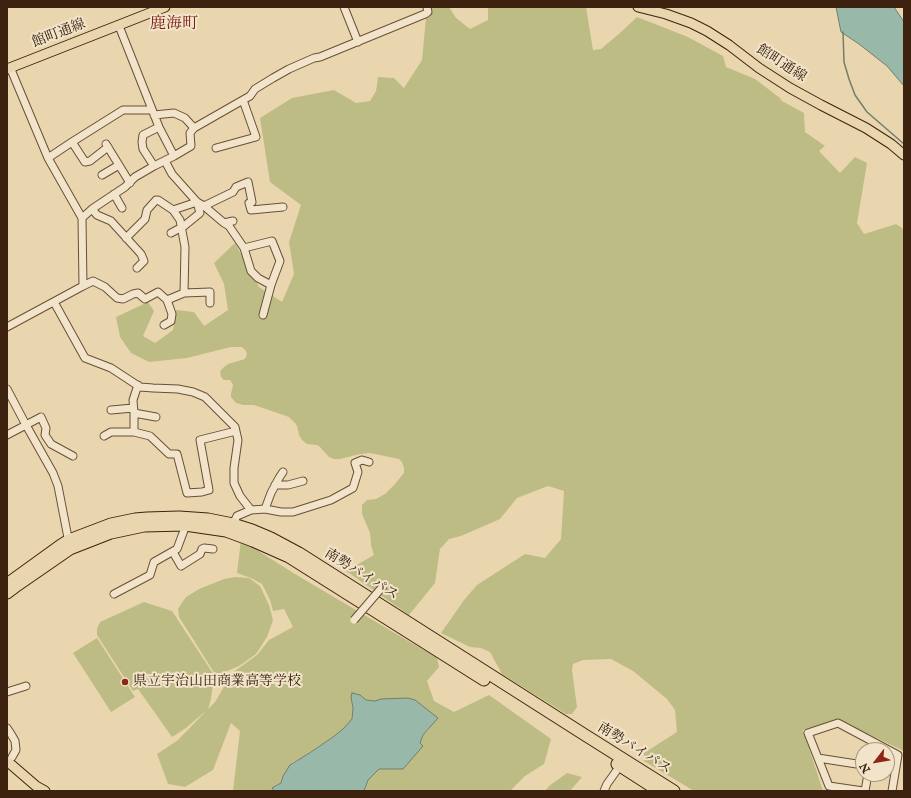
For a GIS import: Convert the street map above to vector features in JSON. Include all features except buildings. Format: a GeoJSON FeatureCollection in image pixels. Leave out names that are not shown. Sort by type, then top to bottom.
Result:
{"type":"FeatureCollection","features":[{"type":"Feature","properties":{"kind":"highway","name":"南勢バイパス"},"geometry":{"type":"LineString","coordinates":[[7,593],[69,545],[111,524],[135,519],[179,516],[233,524],[271,538],[298,553],[622,763],[659,791]]}},
{"type":"Feature","properties":{"kind":"highway","name":"南勢バイパス"},"geometry":{"type":"LineString","coordinates":[[7,584],[61,545],[69,545],[111,532],[144,526],[186,525],[226,531],[289,557],[622,763],[674,791]]}},
{"type":"Feature","properties":{"kind":"main road","name":"館町通線"},"geometry":{"type":"LineString","coordinates":[[9,68],[166,7]]}},
{"type":"Feature","properties":{"kind":"main road","name":"館町通線"},"geometry":{"type":"LineString","coordinates":[[638,7],[666,14],[707,30],[759,68],[790,88],[821,106],[866,128],[891,144],[904,155]]}},
{"type":"Feature","properties":{"kind":"main road"},"geometry":{"type":"LineString","coordinates":[[10,759],[36,786],[45,791]]}},
{"type":"Feature","properties":{"kind":"street"},"geometry":{"type":"LineString","coordinates":[[344,7],[358,42]]}},
{"type":"Feature","properties":{"kind":"street"},"geometry":{"type":"LineString","coordinates":[[82,218],[92,209],[125,187],[136,177],[191,146],[190,133],[194,128],[250,96],[255,89],[289,69],[425,14],[428,12],[427,7]]}},
{"type":"Feature","properties":{"kind":"street"},"geometry":{"type":"LineString","coordinates":[[119,26],[159,127],[174,156]]}},
{"type":"Feature","properties":{"kind":"street"},"geometry":{"type":"LineString","coordinates":[[9,68],[48,158],[82,218],[83,286]]}},
{"type":"Feature","properties":{"kind":"street"},"geometry":{"type":"LineString","coordinates":[[216,148],[256,137],[243,100]]}},
{"type":"Feature","properties":{"kind":"street"},"geometry":{"type":"LineString","coordinates":[[48,158],[123,110],[174,113],[185,118],[194,128]]}},
{"type":"Feature","properties":{"kind":"street"},"geometry":{"type":"LineString","coordinates":[[154,166],[143,149],[142,142],[143,135],[159,127]]}},
{"type":"Feature","properties":{"kind":"street"},"geometry":{"type":"LineString","coordinates":[[72,142],[85,162],[90,161],[107,145],[130,182]]}},
{"type":"Feature","properties":{"kind":"street"},"geometry":{"type":"LineString","coordinates":[[165,161],[172,174],[197,202],[229,226],[244,248],[251,271],[258,278],[271,285]]}},
{"type":"Feature","properties":{"kind":"street"},"geometry":{"type":"LineString","coordinates":[[102,175],[119,165]]}},
{"type":"Feature","properties":{"kind":"street"},"geometry":{"type":"LineString","coordinates":[[204,206],[233,192],[236,187],[248,182],[252,202],[249,203],[251,210],[283,207]]}},
{"type":"Feature","properties":{"kind":"street"},"geometry":{"type":"LineString","coordinates":[[114,194],[122,208]]}},
{"type":"Feature","properties":{"kind":"street"},"geometry":{"type":"LineString","coordinates":[[126,238],[145,219],[147,210],[156,200],[173,210],[180,220],[185,247],[184,293]]}},
{"type":"Feature","properties":{"kind":"street"},"geometry":{"type":"LineString","coordinates":[[173,210],[197,202]]}},
{"type":"Feature","properties":{"kind":"street"},"geometry":{"type":"LineString","coordinates":[[171,233],[181,228],[200,213],[197,202]]}},
{"type":"Feature","properties":{"kind":"street"},"geometry":{"type":"LineString","coordinates":[[92,209],[97,215],[111,221],[141,254],[144,261],[137,268]]}},
{"type":"Feature","properties":{"kind":"street"},"geometry":{"type":"LineString","coordinates":[[224,223],[233,221]]}},
{"type":"Feature","properties":{"kind":"street"},"geometry":{"type":"LineString","coordinates":[[244,248],[272,241],[280,261],[271,285],[263,315]]}},
{"type":"Feature","properties":{"kind":"street"},"geometry":{"type":"LineString","coordinates":[[7,327],[93,281],[105,287],[117,298],[123,299],[138,293],[145,299],[158,292],[167,300],[172,314],[171,321],[164,325]]}},
{"type":"Feature","properties":{"kind":"street"},"geometry":{"type":"LineString","coordinates":[[167,300],[184,293],[210,292],[210,303]]}},
{"type":"Feature","properties":{"kind":"street"},"geometry":{"type":"LineString","coordinates":[[54,302],[85,358],[111,368],[140,387],[178,389],[193,392],[205,397],[235,427],[238,440],[234,468],[234,483],[240,496],[251,510]]}},
{"type":"Feature","properties":{"kind":"street"},"geometry":{"type":"LineString","coordinates":[[134,432],[133,400],[138,385]]}},
{"type":"Feature","properties":{"kind":"street"},"geometry":{"type":"LineString","coordinates":[[7,389],[53,473],[58,486],[69,545]]}},
{"type":"Feature","properties":{"kind":"street"},"geometry":{"type":"LineString","coordinates":[[111,410],[134,410],[156,417]]}},
{"type":"Feature","properties":{"kind":"street"},"geometry":{"type":"LineString","coordinates":[[7,435],[41,417],[46,428],[45,435],[51,444],[73,456]]}},
{"type":"Feature","properties":{"kind":"street"},"geometry":{"type":"LineString","coordinates":[[104,436],[111,432],[134,432],[150,436],[169,454],[177,454],[187,493],[209,490],[200,440],[236,431]]}},
{"type":"Feature","properties":{"kind":"street"},"geometry":{"type":"LineString","coordinates":[[233,524],[237,516],[251,510],[266,508],[281,512],[293,512],[331,500],[353,488],[358,472],[355,463],[362,460],[369,462]]}},
{"type":"Feature","properties":{"kind":"street"},"geometry":{"type":"LineString","coordinates":[[266,508],[275,485],[283,472]]}},
{"type":"Feature","properties":{"kind":"street"},"geometry":{"type":"LineString","coordinates":[[275,485],[288,485],[303,481]]}},
{"type":"Feature","properties":{"kind":"street"},"geometry":{"type":"LineString","coordinates":[[114,594],[150,575],[154,562],[177,549],[186,525]]}},
{"type":"Feature","properties":{"kind":"street"},"geometry":{"type":"LineString","coordinates":[[173,552],[181,566],[200,554],[202,549],[213,549]]}},
{"type":"Feature","properties":{"kind":"street"},"geometry":{"type":"LineString","coordinates":[[354,620],[384,585]]}},
{"type":"Feature","properties":{"kind":"street"},"geometry":{"type":"LineString","coordinates":[[7,692],[26,686]]}},
{"type":"Feature","properties":{"kind":"street"},"geometry":{"type":"LineString","coordinates":[[864,791],[829,786],[808,733],[838,723],[898,755],[894,791]]}},
{"type":"Feature","properties":{"kind":"street"},"geometry":{"type":"LineString","coordinates":[[7,728],[15,741],[16,750],[10,759]]}},
{"type":"Feature","properties":{"kind":"street"},"geometry":{"type":"LineString","coordinates":[[818,758],[855,764]]}},
{"type":"Feature","properties":{"kind":"street"},"geometry":{"type":"LineString","coordinates":[[604,791],[607,784],[622,763]]}},
{"type":"Feature","properties":{"kind":"shaded area"},"geometry":{"type":"Polygon","coordinates":[[[433,7],[449,7],[456,18],[470,29],[488,20],[488,7],[586,7],[593,50],[601,49],[637,17],[688,37],[723,56],[726,67],[755,79],[782,101],[804,113],[805,132],[825,146],[819,151],[840,173],[855,157],[867,163],[857,223],[864,234],[896,224],[902,228],[904,232],[904,751],[895,747],[895,742],[885,742],[838,720],[803,730],[823,791],[694,791],[644,761],[644,753],[677,732],[675,710],[667,699],[633,671],[611,659],[583,660],[573,664],[572,670],[577,707],[572,714],[566,714],[502,674],[490,652],[481,648],[470,647],[441,633],[464,600],[477,585],[525,554],[545,558],[561,539],[564,491],[548,486],[517,498],[500,519],[461,536],[449,539],[440,549],[435,583],[409,615],[346,571],[374,555],[370,533],[362,514],[362,505],[367,500],[376,499],[385,494],[404,473],[402,462],[399,459],[370,453],[334,459],[329,457],[317,445],[307,444],[302,440],[297,426],[289,417],[254,405],[243,405],[236,403],[231,397],[232,383],[230,380],[224,380],[221,377],[220,372],[228,364],[245,359],[247,354],[242,347],[231,347],[187,358],[149,362],[131,353],[120,337],[116,317],[148,302],[154,311],[143,336],[155,343],[173,330],[176,310],[194,312],[204,326],[228,310],[224,284],[214,263],[235,243],[259,287],[282,302],[294,274],[289,242],[301,205],[270,182],[260,118],[292,98],[334,90],[356,103],[370,101],[376,91],[378,77],[394,78],[404,88],[422,60],[426,18],[433,7]]]}},
{"type":"Feature","properties":{"kind":"shaded area"},"geometry":{"type":"Polygon","coordinates":[[[836,7],[894,7],[904,22],[904,86],[887,66],[841,32],[836,7]]]}},
{"type":"Feature","properties":{"kind":"shaded area"},"geometry":{"type":"Polygon","coordinates":[[[241,540],[295,574],[437,658],[439,667],[427,681],[434,701],[454,712],[489,695],[551,739],[544,764],[525,776],[510,791],[364,791],[368,780],[379,769],[403,769],[422,746],[420,743],[423,735],[430,728],[381,699],[375,701],[366,700],[360,695],[351,697],[353,708],[352,719],[333,737],[293,762],[283,776],[281,783],[272,788],[274,791],[233,791],[240,731],[231,723],[213,770],[185,787],[168,784],[157,754],[178,740],[207,710],[186,728],[172,737],[138,689],[133,691],[97,635],[97,628],[100,622],[144,602],[172,611],[214,675],[211,699],[208,709],[215,702],[232,673],[257,655],[269,640],[293,627],[284,609],[273,611],[270,600],[262,584],[237,573],[241,540]]]}},
{"type":"Feature","properties":{"kind":"shaded area"},"geometry":{"type":"Polygon","coordinates":[[[235,577],[249,578],[260,586],[269,605],[273,620],[267,637],[256,654],[239,666],[225,672],[215,674],[179,617],[178,609],[186,597],[199,589],[224,579],[235,577]]]}},
{"type":"Feature","properties":{"kind":"shaded area"},"geometry":{"type":"Polygon","coordinates":[[[97,638],[135,697],[111,712],[73,653],[97,638]]]}},
{"type":"Feature","properties":{"kind":"shaded area"},"geometry":{"type":"Polygon","coordinates":[[[352,693],[360,695],[366,700],[375,701],[381,699],[408,698],[415,700],[438,718],[423,735],[420,743],[423,746],[403,769],[379,769],[368,780],[364,791],[274,791],[272,788],[281,783],[283,776],[290,765],[333,737],[352,719],[352,693]]]}},
{"type":"Feature","properties":{"kind":"shaded area"},"geometry":{"type":"Polygon","coordinates":[[[567,773],[582,777],[570,791],[545,791],[549,786],[567,773]]]}},
{"type":"Feature","properties":{"kind":"waterway"},"geometry":{"type":"LineString","coordinates":[[843,32],[844,62],[855,95],[867,112],[904,144]]}},
{"type":"Feature","properties":{"kind":"place","name":"県立宇治山田商業高等学校"},"geometry":{"type":"Point","coordinates":[125,682]}},
{"type":"Feature","properties":{"kind":"district","name":"鹿海町"},"geometry":{"type":"Point","coordinates":[174,25]}}]}
